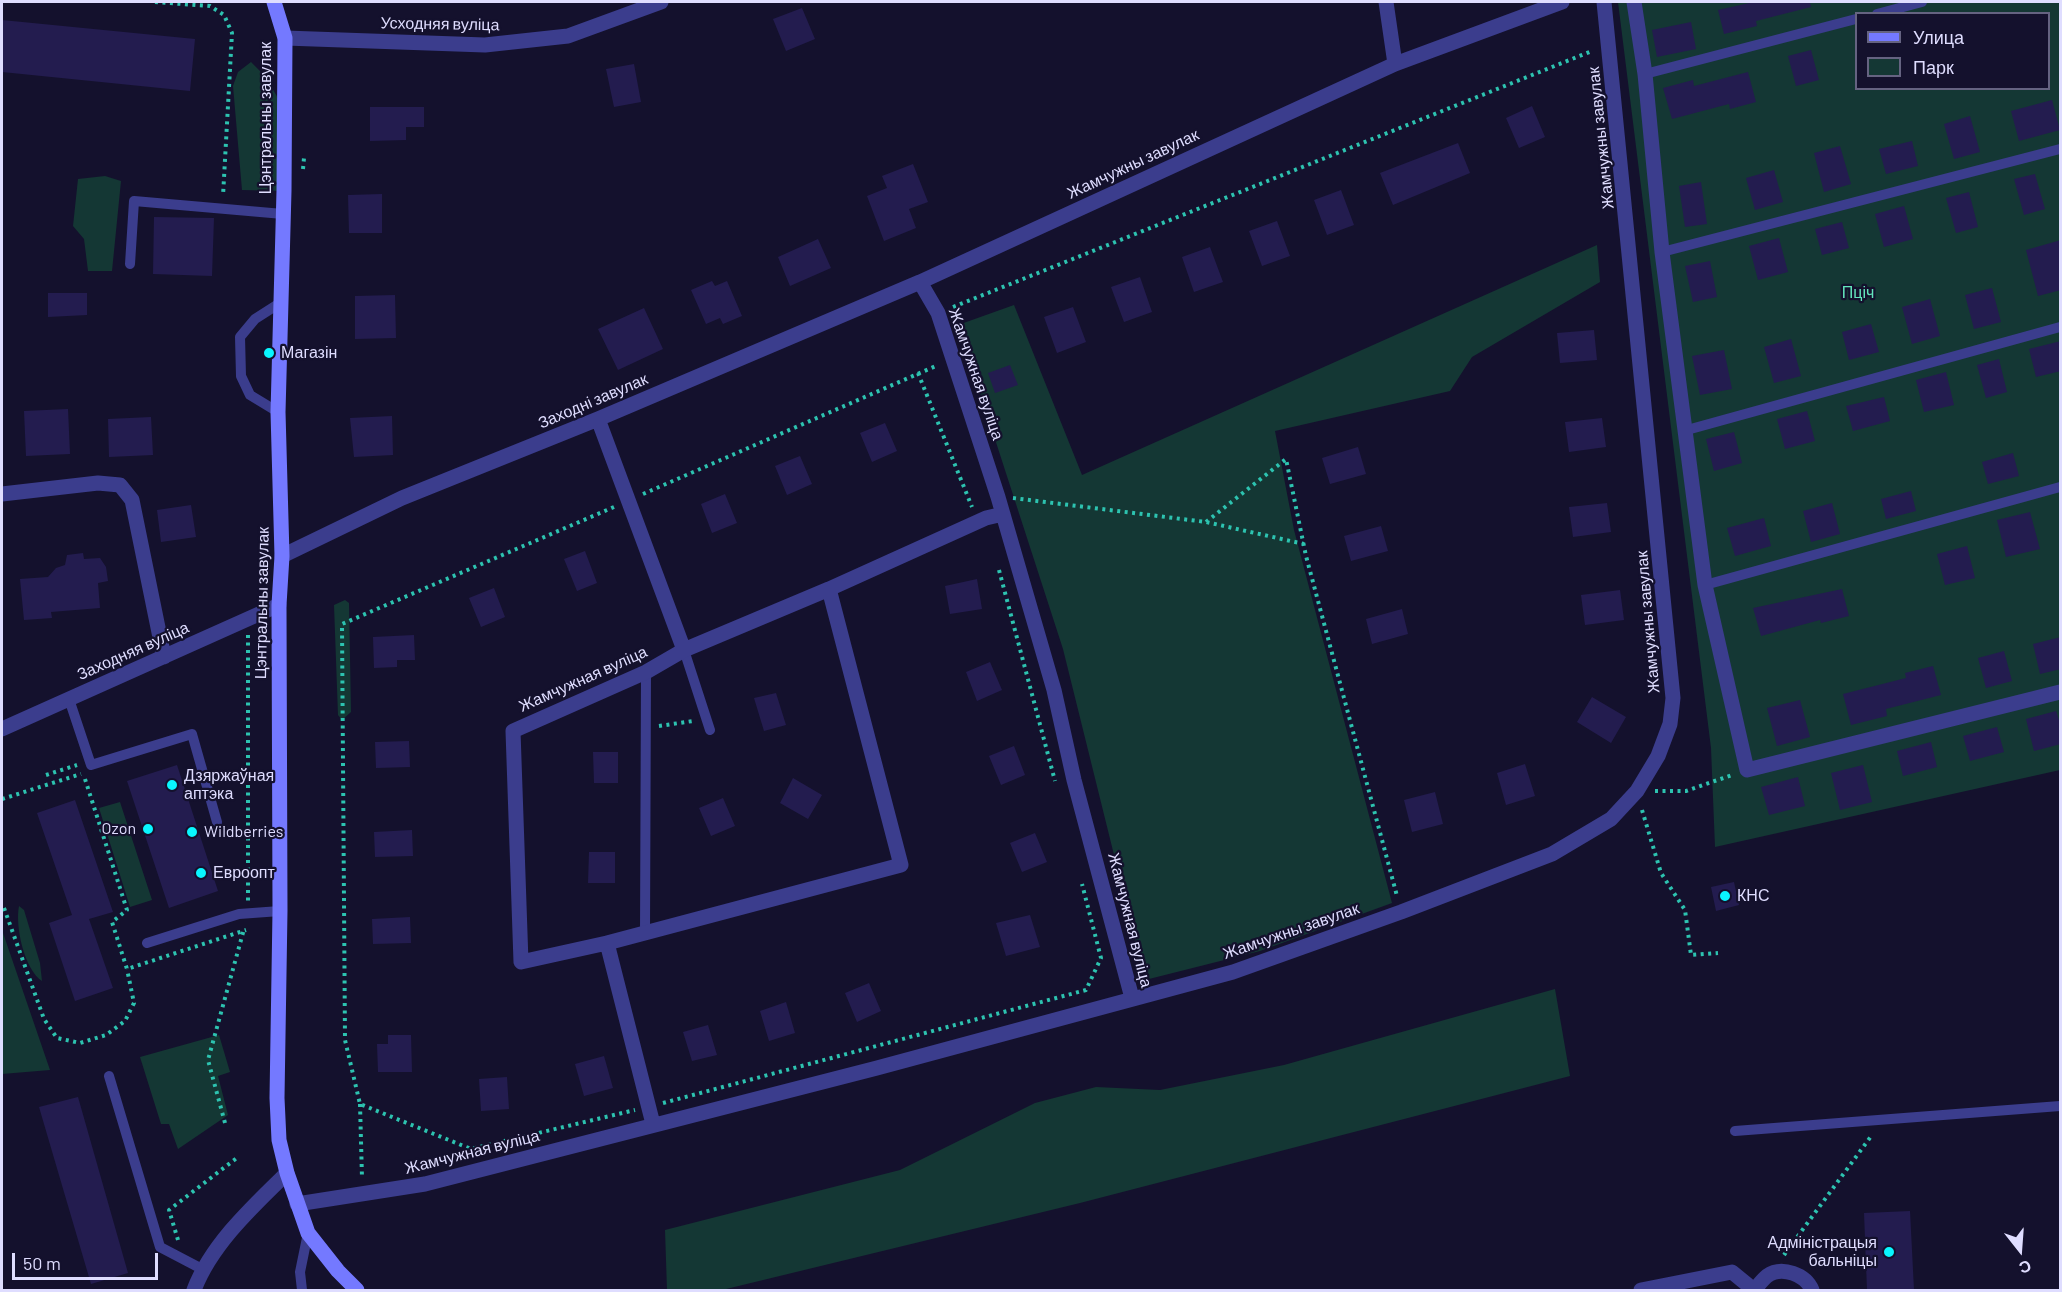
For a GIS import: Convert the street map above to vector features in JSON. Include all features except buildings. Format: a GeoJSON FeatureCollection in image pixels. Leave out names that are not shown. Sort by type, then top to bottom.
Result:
{"type":"FeatureCollection","features":[{"type":"Feature","properties":{"kind":"street","name":"Цэнтральны завулак"},"geometry":{"type":"LineString","coordinates":[[274,2],[285,38],[278,412],[282,556],[279,605],[280,911],[277,1098],[279,1140],[297,1204]]}},
{"type":"Feature","properties":{"kind":"street","name":"Усходняя вуліца"},"geometry":{"type":"LineString","coordinates":[[285,38],[485,45],[568,36],[661,2]]}},
{"type":"Feature","properties":{"kind":"street"},"geometry":{"type":"LineString","coordinates":[[1386,2],[1395,64]]}},
{"type":"Feature","properties":{"kind":"street","name":"Жамчужны завулак"},"geometry":{"type":"LineString","coordinates":[[920,282],[1395,64],[1562,2]]}},
{"type":"Feature","properties":{"kind":"street","name":"Жамчужны завулак"},"geometry":{"type":"LineString","coordinates":[[1132,998],[1233,972],[1401,912],[1552,854],[1611,819],[1637,791],[1658,756],[1670,724],[1673,698],[1610,43],[1604,2]]}},
{"type":"Feature","properties":{"kind":"street"},"geometry":{"type":"LineString","coordinates":[[1634,2],[1645,74],[1662,252],[1687,430],[1705,585],[1747,770],[2061,692]]}},
{"type":"Feature","properties":{"kind":"street","name":"Жамчужная вуліца"},"geometry":{"type":"LineString","coordinates":[[297,1204],[425,1184],[878,1068],[1132,998],[1074,780],[1054,690],[998,496],[938,313],[920,282]]}},
{"type":"Feature","properties":{"kind":"street","name":"Заходні завулак"},"geometry":{"type":"LineString","coordinates":[[282,556],[402,498],[598,419],[920,282]]}},
{"type":"Feature","properties":{"kind":"street"},"geometry":{"type":"LineString","coordinates":[[598,419],[684,650]]}},
{"type":"Feature","properties":{"kind":"street"},"geometry":{"type":"LineString","coordinates":[[2,494],[98,483],[120,485],[132,500],[164,657]]}},
{"type":"Feature","properties":{"kind":"street","name":"Жамчужная вуліца"},"geometry":{"type":"LineString","coordinates":[[829,589],[901,865],[607,943],[521,962],[513,731],[646,672],[684,650],[829,589],[977,521],[1003,514]]}},
{"type":"Feature","properties":{"kind":"street","name":"Заходняя вуліца"},"geometry":{"type":"LineString","coordinates":[[2,729],[279,605]]}},
{"type":"Feature","properties":{"kind":"street"},"geometry":{"type":"LineString","coordinates":[[607,943],[654,1124]]}},
{"type":"Feature","properties":{"kind":"street"},"geometry":{"type":"LineString","coordinates":[[194,1290],[202,1269],[252,1207],[287,1173]]}},
{"type":"Feature","properties":{"kind":"street"},"geometry":{"type":"LineString","coordinates":[[297,1204],[308,1233],[338,1271],[357,1290]]}},
{"type":"Feature","properties":{"kind":"street"},"geometry":{"type":"LineString","coordinates":[[1641,1290],[1732,1272],[1754,1290],[1769,1275],[1790,1272],[1808,1282],[1812,1290]]}},
{"type":"Feature","properties":{"kind":"lane"},"geometry":{"type":"LineString","coordinates":[[1884,12],[1922,2]]}},
{"type":"Feature","properties":{"kind":"lane"},"geometry":{"type":"LineString","coordinates":[[1645,74],[1855,20]]}},
{"type":"Feature","properties":{"kind":"lane"},"geometry":{"type":"LineString","coordinates":[[1662,252],[2061,149]]}},
{"type":"Feature","properties":{"kind":"lane"},"geometry":{"type":"LineString","coordinates":[[130,264],[134,201],[283,214]]}},
{"type":"Feature","properties":{"kind":"lane"},"geometry":{"type":"LineString","coordinates":[[278,412],[250,395],[241,376],[240,337],[255,319],[280,303]]}},
{"type":"Feature","properties":{"kind":"lane"},"geometry":{"type":"LineString","coordinates":[[1687,430],[2061,327]]}},
{"type":"Feature","properties":{"kind":"lane"},"geometry":{"type":"LineString","coordinates":[[1705,585],[2061,487]]}},
{"type":"Feature","properties":{"kind":"lane"},"geometry":{"type":"LineString","coordinates":[[684,650],[710,730]]}},
{"type":"Feature","properties":{"kind":"lane"},"geometry":{"type":"LineString","coordinates":[[645,932],[646,672]]}},
{"type":"Feature","properties":{"kind":"lane"},"geometry":{"type":"LineString","coordinates":[[69,699],[91,765],[192,734],[218,822]]}},
{"type":"Feature","properties":{"kind":"lane"},"geometry":{"type":"LineString","coordinates":[[147,943],[238,914],[280,911]]}},
{"type":"Feature","properties":{"kind":"lane"},"geometry":{"type":"LineString","coordinates":[[109,1076],[160,1247],[202,1269]]}},
{"type":"Feature","properties":{"kind":"lane"},"geometry":{"type":"LineString","coordinates":[[1736,1131],[2061,1106]]}},
{"type":"Feature","properties":{"kind":"lane"},"geometry":{"type":"LineString","coordinates":[[302,1290],[300,1272],[308,1233]]}},
{"type":"Feature","properties":{"kind":"path"},"geometry":{"type":"LineString","coordinates":[[155,2],[210,6],[224,15],[232,33],[223,209]]}},
{"type":"Feature","properties":{"kind":"path"},"geometry":{"type":"LineString","coordinates":[[938,313],[1610,43]]}},
{"type":"Feature","properties":{"kind":"path"},"geometry":{"type":"LineString","coordinates":[[342,624],[953,359]]}},
{"type":"Feature","properties":{"kind":"path"},"geometry":{"type":"LineString","coordinates":[[918,373],[977,521]]}},
{"type":"Feature","properties":{"kind":"path"},"geometry":{"type":"LineString","coordinates":[[1206,522],[1286,459],[1304,544],[1401,912]]}},
{"type":"Feature","properties":{"kind":"path"},"geometry":{"type":"LineString","coordinates":[[998,496],[1206,522],[1304,544]]}},
{"type":"Feature","properties":{"kind":"path"},"geometry":{"type":"LineString","coordinates":[[225,1123],[208,1060],[248,913],[248,618]]}},
{"type":"Feature","properties":{"kind":"path"},"geometry":{"type":"LineString","coordinates":[[652,727],[706,718]]}},
{"type":"Feature","properties":{"kind":"path"},"geometry":{"type":"LineString","coordinates":[[4,908],[44,1019],[57,1038],[80,1043],[106,1035],[125,1021],[134,1004],[127,969],[112,922],[127,910],[80,764],[46,775]]}},
{"type":"Feature","properties":{"kind":"path"},"geometry":{"type":"LineString","coordinates":[[1718,953],[1691,955],[1685,910],[1661,873],[1637,791],[1686,791],[1747,770]]}},
{"type":"Feature","properties":{"kind":"path"},"geometry":{"type":"LineString","coordinates":[[2,799],[83,774]]}},
{"type":"Feature","properties":{"kind":"path"},"geometry":{"type":"LineString","coordinates":[[127,969],[255,927]]}},
{"type":"Feature","properties":{"kind":"path"},"geometry":{"type":"LineString","coordinates":[[360,1104],[362,1194]]}},
{"type":"Feature","properties":{"kind":"path"},"geometry":{"type":"LineString","coordinates":[[1769,1275],[1884,1120]]}},
{"type":"Feature","properties":{"kind":"path"},"geometry":{"type":"LineString","coordinates":[[181,1249],[169,1210],[238,1157]]}},
{"type":"Feature","properties":{"kind":"green space","name":"Пціч"},"geometry":{"type":"Polygon","coordinates":[[[1618,2],[2060,2],[2060,770],[1715,847],[1711,748],[1618,2]]]}},
{"type":"Feature","properties":{"kind":"green space"},"geometry":{"type":"Polygon","coordinates":[[[251,62],[265,76],[285,110],[284,191],[242,190],[233,86],[238,72],[251,62]]]}},
{"type":"Feature","properties":{"kind":"green space"},"geometry":{"type":"Polygon","coordinates":[[[105,176],[121,181],[112,271],[88,271],[84,239],[73,226],[78,179],[105,176]]]}},
{"type":"Feature","properties":{"kind":"green space"},"geometry":{"type":"Polygon","coordinates":[[[1597,245],[1600,282],[1472,357],[1450,391],[1275,431],[1294,530],[1392,903],[1260,951],[1145,980],[1063,649],[958,325],[1014,305],[1082,475],[1597,245]]]}},
{"type":"Feature","properties":{"kind":"green space"},"geometry":{"type":"Polygon","coordinates":[[[345,600],[349,603],[351,712],[342,720],[338,715],[334,605],[345,600]]]}},
{"type":"Feature","properties":{"kind":"green space"},"geometry":{"type":"Polygon","coordinates":[[[120,802],[152,900],[130,907],[99,808],[120,802]]]}},
{"type":"Feature","properties":{"kind":"green space"},"geometry":{"type":"Polygon","coordinates":[[[19,906],[24,910],[40,963],[42,981],[30,967],[22,946],[18,924],[19,906]]]}},
{"type":"Feature","properties":{"kind":"green space"},"geometry":{"type":"Polygon","coordinates":[[[2,930],[50,1070],[2,1074],[2,930]]]}},
{"type":"Feature","properties":{"kind":"green space"},"geometry":{"type":"Polygon","coordinates":[[[1555,989],[1570,1076],[1080,1203],[722,1290],[667,1290],[665,1230],[900,1170],[1035,1103],[1096,1087],[1160,1090],[1284,1065],[1555,989]]]}},
{"type":"Feature","properties":{"kind":"green space"},"geometry":{"type":"Polygon","coordinates":[[[219,1035],[230,1072],[218,1076],[228,1115],[178,1149],[169,1124],[161,1124],[140,1057],[219,1035]]]}},
{"type":"Feature","properties":{"kind":"place","name":"Магазін"},"geometry":{"type":"Point","coordinates":[269,353]}},
{"type":"Feature","properties":{"kind":"place","name":"Дзяржаўная аптэка"},"geometry":{"type":"Point","coordinates":[172,785]}},
{"type":"Feature","properties":{"kind":"place","name":"Ozon"},"geometry":{"type":"Point","coordinates":[148,829]}},
{"type":"Feature","properties":{"kind":"place","name":"Wildberries"},"geometry":{"type":"Point","coordinates":[192,832]}},
{"type":"Feature","properties":{"kind":"place","name":"Евроопт"},"geometry":{"type":"Point","coordinates":[201,873]}},
{"type":"Feature","properties":{"kind":"place","name":"КНС"},"geometry":{"type":"Point","coordinates":[1725,896]}},
{"type":"Feature","properties":{"kind":"place","name":"Адміністрацыя бальніцы"},"geometry":{"type":"Point","coordinates":[1889,1252]}}]}
